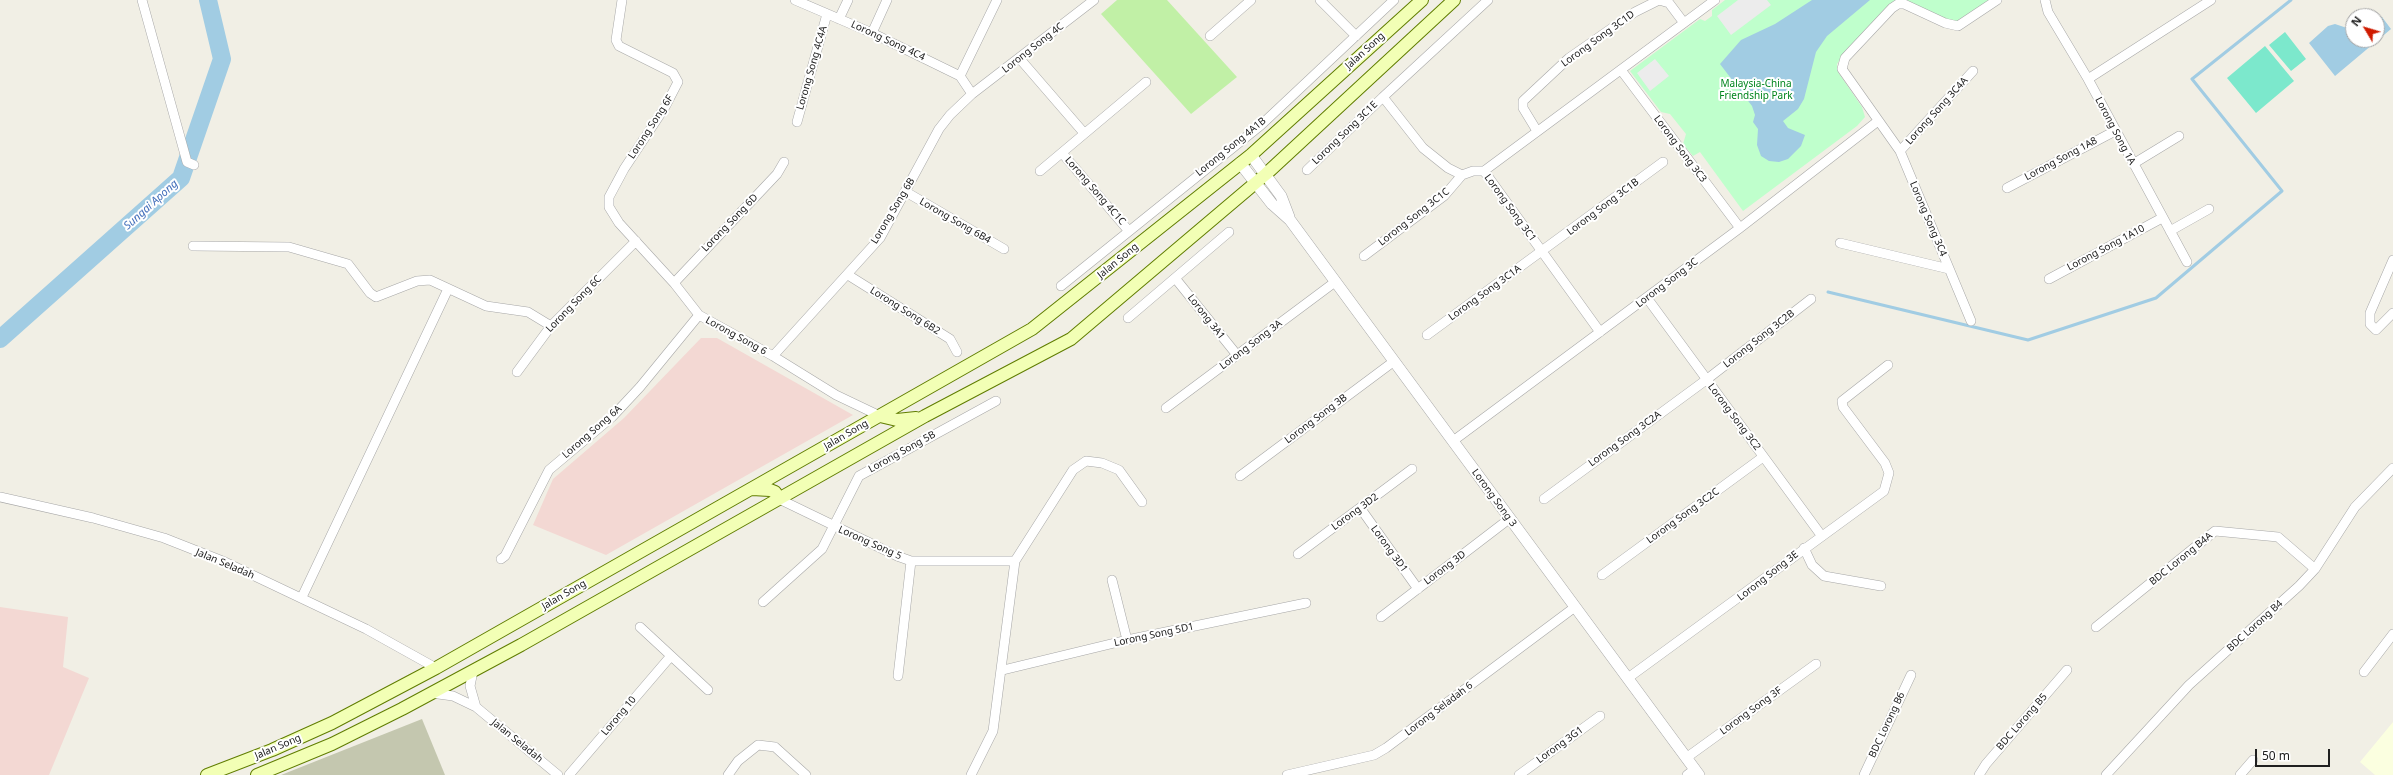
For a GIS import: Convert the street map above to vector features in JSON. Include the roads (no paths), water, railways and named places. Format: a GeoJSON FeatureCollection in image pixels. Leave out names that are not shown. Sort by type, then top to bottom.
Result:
{"type":"FeatureCollection","features":[{"type":"Feature","properties":{"kind":"main road","name":"Jalan Song"},"geometry":{"type":"LineString","coordinates":[[207,775],[272,750],[332,723],[436,668],[1032,329],[1251,155],[1422,0]]}},
{"type":"Feature","properties":{"kind":"main road","name":"Jalan Song"},"geometry":{"type":"LineString","coordinates":[[257,775],[368,727],[473,671],[925,416],[1071,339],[1266,174],[1454,0]]}},
{"type":"Feature","properties":{"kind":"main road"},"geometry":{"type":"LineString","coordinates":[[880,416],[897,420],[925,416]]}},
{"type":"Feature","properties":{"kind":"main road"},"geometry":{"type":"LineString","coordinates":[[751,489],[770,490],[775,492],[779,499]]}},
{"type":"Feature","properties":{"kind":"street"},"geometry":{"type":"LineString","coordinates":[[142,0],[191,163]]}},
{"type":"Feature","properties":{"kind":"street","name":"Lorong Song 6F"},"geometry":{"type":"LineString","coordinates":[[622,0],[616,40],[619,46],[673,73],[678,82],[665,106],[624,169]]}},
{"type":"Feature","properties":{"kind":"street","name":"Lorong Song 4C4"},"geometry":{"type":"LineString","coordinates":[[794,0],[872,33],[960,76]]}},
{"type":"Feature","properties":{"kind":"street"},"geometry":{"type":"LineString","coordinates":[[839,19],[848,0]]}},
{"type":"Feature","properties":{"kind":"street"},"geometry":{"type":"LineString","coordinates":[[872,33],[887,0]]}},
{"type":"Feature","properties":{"kind":"street"},"geometry":{"type":"LineString","coordinates":[[972,94],[960,76],[997,0]]}},
{"type":"Feature","properties":{"kind":"street","name":"Lorong Song 4C"},"geometry":{"type":"LineString","coordinates":[[972,94],[1020,59],[1094,0]]}},
{"type":"Feature","properties":{"kind":"street"},"geometry":{"type":"LineString","coordinates":[[1210,36],[1251,0]]}},
{"type":"Feature","properties":{"kind":"street"},"geometry":{"type":"LineString","coordinates":[[1320,0],[1356,36]]}},
{"type":"Feature","properties":{"kind":"street","name":"Lorong Song 4A1B"},"geometry":{"type":"LineString","coordinates":[[1061,286],[1128,230],[1261,125],[1394,0]]}},
{"type":"Feature","properties":{"kind":"street"},"geometry":{"type":"LineString","coordinates":[[1462,175],[1448,168],[1423,148],[1383,97],[1488,0]]}},
{"type":"Feature","properties":{"kind":"street","name":"Lorong Song 3C1D"},"geometry":{"type":"LineString","coordinates":[[1537,131],[1523,108],[1523,101],[1580,50],[1635,12],[1659,0],[1669,3],[1684,23]]}},
{"type":"Feature","properties":{"kind":"street"},"geometry":{"type":"LineString","coordinates":[[1484,171],[1715,0]]}},
{"type":"Feature","properties":{"kind":"street","name":"Lorong Song 3C4"},"geometry":{"type":"LineString","coordinates":[[1971,321],[1900,151],[1842,69],[1845,58],[1892,8],[1904,4],[1945,23],[1958,26],[1997,0]]}},
{"type":"Feature","properties":{"kind":"street","name":"Lorong Song 1A"},"geometry":{"type":"LineString","coordinates":[[2045,0],[2048,12],[2088,79],[2187,262]]}},
{"type":"Feature","properties":{"kind":"street"},"geometry":{"type":"LineString","coordinates":[[2088,79],[2211,0]]}},
{"type":"Feature","properties":{"kind":"street","name":"Lorong Song 4C4A"},"geometry":{"type":"LineString","coordinates":[[797,122],[827,14]]}},
{"type":"Feature","properties":{"kind":"street"},"geometry":{"type":"LineString","coordinates":[[1020,59],[1084,133]]}},
{"type":"Feature","properties":{"kind":"street","name":"Lorong Song 3C3"},"geometry":{"type":"LineString","coordinates":[[1621,70],[1740,228]]}},
{"type":"Feature","properties":{"kind":"street","name":"Lorong Song 3C4A"},"geometry":{"type":"LineString","coordinates":[[1900,151],[1973,71]]}},
{"type":"Feature","properties":{"kind":"street","name":"Lorong Song 4C1C"},"geometry":{"type":"LineString","coordinates":[[1040,171],[1146,82]]}},
{"type":"Feature","properties":{"kind":"street","name":"Lorong Song 6B"},"geometry":{"type":"LineString","coordinates":[[772,356],[848,275],[880,238],[939,129],[950,115],[972,94]]}},
{"type":"Feature","properties":{"kind":"street","name":"Lorong Song 3C1E"},"geometry":{"type":"LineString","coordinates":[[1307,170],[1383,97]]}},
{"type":"Feature","properties":{"kind":"street","name":"Lorong Song 3C"},"geometry":{"type":"LineString","coordinates":[[1453,440],[1647,298],[1878,121]]}},
{"type":"Feature","properties":{"kind":"street","name":"Lorong Song 1A8"},"geometry":{"type":"LineString","coordinates":[[2007,188],[2115,131]]}},
{"type":"Feature","properties":{"kind":"street"},"geometry":{"type":"LineString","coordinates":[[2133,164],[2178,136]]}},
{"type":"Feature","properties":{"kind":"street","name":"Lorong Song 4C1C"},"geometry":{"type":"LineString","coordinates":[[1062,153],[1128,230]]}},
{"type":"Feature","properties":{"kind":"street","name":"Lorong Song 3"},"geometry":{"type":"LineString","coordinates":[[1251,155],[1281,196],[1290,220]]}},
{"type":"Feature","properties":{"kind":"street","name":"Lorong Song 6D"},"geometry":{"type":"LineString","coordinates":[[674,283],[777,174],[784,162]]}},
{"type":"Feature","properties":{"kind":"street","name":"Lorong Song 3C1B"},"geometry":{"type":"LineString","coordinates":[[1542,252],[1663,162]]}},
{"type":"Feature","properties":{"kind":"street","name":"Lorong Song 3"},"geometry":{"type":"LineString","coordinates":[[1240,164],[1272,204],[1290,220],[1393,362],[1453,440],[1509,519],[1628,678],[1686,758],[1693,773]]}},
{"type":"Feature","properties":{"kind":"street","name":"Lorong Song 6"},"geometry":{"type":"LineString","coordinates":[[624,169],[609,197],[609,207],[619,222],[674,283],[699,315],[772,356],[836,395],[880,416]]}},
{"type":"Feature","properties":{"kind":"street","name":"Lorong Song 3C1"},"geometry":{"type":"LineString","coordinates":[[1462,175],[1473,171],[1484,171],[1600,332]]}},
{"type":"Feature","properties":{"kind":"street","name":"Lorong Song 3C1C"},"geometry":{"type":"LineString","coordinates":[[1364,256],[1444,196],[1462,175]]}},
{"type":"Feature","properties":{"kind":"street","name":"Lorong Song 6B4"},"geometry":{"type":"LineString","coordinates":[[906,192],[1004,250]]}},
{"type":"Feature","properties":{"kind":"street"},"geometry":{"type":"LineString","coordinates":[[2170,231],[2209,209]]}},
{"type":"Feature","properties":{"kind":"street","name":"Lorong Song 1A10"},"geometry":{"type":"LineString","coordinates":[[2049,278],[2162,218]]}},
{"type":"Feature","properties":{"kind":"street"},"geometry":{"type":"LineString","coordinates":[[1128,318],[1229,232]]}},
{"type":"Feature","properties":{"kind":"street","name":"Lorong Song 6C"},"geometry":{"type":"LineString","coordinates":[[517,372],[551,326],[636,241]]}},
{"type":"Feature","properties":{"kind":"street"},"geometry":{"type":"LineString","coordinates":[[1840,243],[1949,269]]}},
{"type":"Feature","properties":{"kind":"street"},"geometry":{"type":"LineString","coordinates":[[193,246],[290,247],[348,264],[370,293],[376,297],[417,281],[430,280],[486,306],[528,312],[551,326]]}},
{"type":"Feature","properties":{"kind":"street","name":"Lorong Song 3C1A"},"geometry":{"type":"LineString","coordinates":[[1427,335],[1542,252]]}},
{"type":"Feature","properties":{"kind":"street"},"geometry":{"type":"LineString","coordinates":[[2393,260],[2369,317],[2372,326],[2376,330],[2378,329],[2393,313]]}},
{"type":"Feature","properties":{"kind":"street","name":"Lorong Song 6B2"},"geometry":{"type":"LineString","coordinates":[[848,275],[950,339],[957,352]]}},
{"type":"Feature","properties":{"kind":"street","name":"Lorong 3A1"},"geometry":{"type":"LineString","coordinates":[[1175,278],[1237,356]]}},
{"type":"Feature","properties":{"kind":"street","name":"Lorong Song 3A"},"geometry":{"type":"LineString","coordinates":[[1166,408],[1335,282]]}},
{"type":"Feature","properties":{"kind":"street"},"geometry":{"type":"LineString","coordinates":[[302,598],[448,289]]}},
{"type":"Feature","properties":{"kind":"street","name":"Lorong Song 3C2"},"geometry":{"type":"LineString","coordinates":[[1647,298],[1821,535]]}},
{"type":"Feature","properties":{"kind":"street","name":"Lorong Song 3C2B"},"geometry":{"type":"LineString","coordinates":[[1706,380],[1811,299]]}},
{"type":"Feature","properties":{"kind":"street","name":"Lorong Song 6A"},"geometry":{"type":"LineString","coordinates":[[501,559],[505,556],[549,470],[612,417],[640,387],[699,315]]}},
{"type":"Feature","properties":{"kind":"street","name":"Lorong Song 3B"},"geometry":{"type":"LineString","coordinates":[[1240,476],[1393,362]]}},
{"type":"Feature","properties":{"kind":"street","name":"Lorong Song 3E"},"geometry":{"type":"LineString","coordinates":[[1628,678],[1742,596],[1821,535],[1884,491],[1888,474],[1885,463],[1843,407],[1842,401],[1888,365]]}},
{"type":"Feature","properties":{"kind":"street","name":"Lorong Song 3C2A"},"geometry":{"type":"LineString","coordinates":[[1544,499],[1706,380]]}},
{"type":"Feature","properties":{"kind":"street","name":"Lorong Song 5B"},"geometry":{"type":"LineString","coordinates":[[763,602],[822,549],[835,527],[854,481],[859,476],[996,401]]}},
{"type":"Feature","properties":{"kind":"street","name":"Lorong Song 3C2C"},"geometry":{"type":"LineString","coordinates":[[1602,575],[1763,457]]}},
{"type":"Feature","properties":{"kind":"street"},"geometry":{"type":"LineString","coordinates":[[971,775],[993,731],[1003,670],[1016,561],[1073,470],[1086,461],[1102,463],[1119,470],[1142,502]]}},
{"type":"Feature","properties":{"kind":"street","name":"BDC Lorong B4"},"geometry":{"type":"LineString","coordinates":[[2106,775],[2189,685],[2299,586],[2316,568],[2355,507],[2393,468]]}},
{"type":"Feature","properties":{"kind":"street","name":"Lorong 3D2"},"geometry":{"type":"LineString","coordinates":[[1298,554],[1361,509],[1412,469]]}},
{"type":"Feature","properties":{"kind":"street","name":"Jalan Seladah"},"geometry":{"type":"LineString","coordinates":[[0,497],[93,518],[164,538],[225,562],[302,598],[366,629],[436,668]]}},
{"type":"Feature","properties":{"kind":"street","name":"Lorong Song 5"},"geometry":{"type":"LineString","coordinates":[[779,499],[835,527],[911,561],[1016,561]]}},
{"type":"Feature","properties":{"kind":"street","name":"Lorong 3D1"},"geometry":{"type":"LineString","coordinates":[[1361,509],[1418,588]]}},
{"type":"Feature","properties":{"kind":"street","name":"Lorong 3D"},"geometry":{"type":"LineString","coordinates":[[1381,617],[1509,519]]}},
{"type":"Feature","properties":{"kind":"street","name":"BDC Lorong B4A"},"geometry":{"type":"LineString","coordinates":[[2096,627],[2216,531],[2278,537],[2316,568]]}},
{"type":"Feature","properties":{"kind":"street"},"geometry":{"type":"LineString","coordinates":[[1804,548],[1812,565],[1824,576],[1881,586]]}},
{"type":"Feature","properties":{"kind":"street"},"geometry":{"type":"LineString","coordinates":[[898,676],[911,561]]}},
{"type":"Feature","properties":{"kind":"street"},"geometry":{"type":"LineString","coordinates":[[1112,580],[1127,640]]}},
{"type":"Feature","properties":{"kind":"street","name":"Lorong Song 5D1"},"geometry":{"type":"LineString","coordinates":[[1003,670],[1127,640],[1306,603]]}},
{"type":"Feature","properties":{"kind":"street","name":"Lorong Seladah 6"},"geometry":{"type":"LineString","coordinates":[[1286,775],[1374,754],[1386,748],[1575,607]]}},
{"type":"Feature","properties":{"kind":"street"},"geometry":{"type":"LineString","coordinates":[[640,627],[670,657],[708,690]]}},
{"type":"Feature","properties":{"kind":"street"},"geometry":{"type":"LineString","coordinates":[[2364,672],[2393,634]]}},
{"type":"Feature","properties":{"kind":"street","name":"Lorong 10"},"geometry":{"type":"LineString","coordinates":[[569,775],[670,657]]}},
{"type":"Feature","properties":{"kind":"street","name":"Lorong Song 3F"},"geometry":{"type":"LineString","coordinates":[[1686,758],[1816,664]]}},
{"type":"Feature","properties":{"kind":"street","name":"BDC Lorong B5"},"geometry":{"type":"LineString","coordinates":[[1979,775],[1986,764],[2067,670]]}},
{"type":"Feature","properties":{"kind":"street"},"geometry":{"type":"LineString","coordinates":[[473,671],[470,686],[476,707]]}},
{"type":"Feature","properties":{"kind":"street","name":"BDC Lorong B6"},"geometry":{"type":"LineString","coordinates":[[1864,775],[1910,675]]}},
{"type":"Feature","properties":{"kind":"street","name":"Jalan Seladah"},"geometry":{"type":"LineString","coordinates":[[431,693],[453,696],[476,707],[558,775]]}},
{"type":"Feature","properties":{"kind":"street","name":"Lorong 3G1"},"geometry":{"type":"LineString","coordinates":[[1519,775],[1600,716]]}},
{"type":"Feature","properties":{"kind":"street"},"geometry":{"type":"LineString","coordinates":[[728,775],[738,762],[758,745],[775,747],[806,775]]}},
{"type":"Feature","properties":{"kind":"street"},"geometry":{"type":"LineString","coordinates":[[2240,775],[2253,760]]}},
{"type":"Feature","properties":{"kind":"water"},"geometry":{"type":"Polygon","coordinates":[[[1812,0],[1870,0],[1827,36],[1816,52],[1804,99],[1798,109],[1783,121],[1788,128],[1805,135],[1801,146],[1788,159],[1779,162],[1769,161],[1761,156],[1757,145],[1758,129],[1753,122],[1755,115],[1752,106],[1720,64],[1741,40],[1775,24],[1812,0]]]}},
{"type":"Feature","properties":{"kind":"water"},"geometry":{"type":"Polygon","coordinates":[[[2385,21],[2391,29],[2385,34],[2385,21]]]}},
{"type":"Feature","properties":{"kind":"water"},"geometry":{"type":"Polygon","coordinates":[[[2335,24],[2345,27],[2345,48],[2368,48],[2335,76],[2309,43],[2328,26],[2335,24]]]}},
{"type":"Feature","properties":{"kind":"waterway","name":"Sungai Apong"},"geometry":{"type":"LineString","coordinates":[[0,339],[181,178],[222,59],[208,0]]}},
{"type":"Feature","properties":{"kind":"waterway"},"geometry":{"type":"LineString","coordinates":[[1828,292],[2028,340],[2156,298],[2282,191],[2192,79],[2291,0]]}},
{"type":"Feature","properties":{"kind":"park label","name":"Malaysia-China Friendship Park"},"geometry":{"type":"Point","coordinates":[1756,90]}}]}
